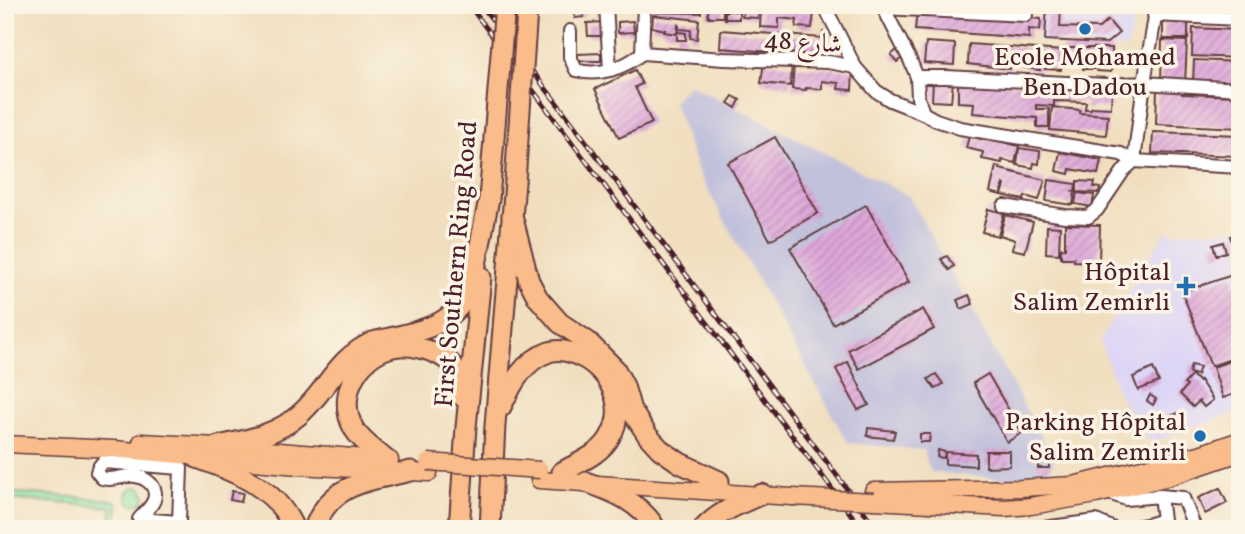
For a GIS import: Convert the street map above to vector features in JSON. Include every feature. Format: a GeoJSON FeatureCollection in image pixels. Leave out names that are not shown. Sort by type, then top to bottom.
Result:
{"type":"FeatureCollection","features":[{"type":"Feature","properties":{"kind":"highway","name":"First Southern Ring Road"},"geometry":{"type":"LineString","coordinates":[[459,526],[505,5]]}},
{"type":"Feature","properties":{"kind":"highway","name":"First Southern Ring Road"},"geometry":{"type":"LineString","coordinates":[[490,527],[495,425],[528,8]]}},
{"type":"Feature","properties":{"kind":"highway"},"geometry":{"type":"LineString","coordinates":[[218,446],[258,438],[292,420],[307,407],[347,357],[363,346],[431,326],[452,316],[472,285],[489,199]]}},
{"type":"Feature","properties":{"kind":"highway"},"geometry":{"type":"LineString","coordinates":[[512,215],[529,281],[537,298],[559,323],[586,341],[615,369],[631,410],[660,449],[680,463],[719,481]]}},
{"type":"Feature","properties":{"kind":"highway"},"geometry":{"type":"LineString","coordinates":[[385,459],[359,436],[349,415],[347,400],[349,385],[355,373],[385,349],[413,346],[448,360],[456,369],[461,383],[466,427]]}},
{"type":"Feature","properties":{"kind":"highway"},"geometry":{"type":"LineString","coordinates":[[495,425],[517,376],[537,358],[552,351],[564,350],[592,362],[604,375],[613,392],[617,405],[617,422],[609,439],[598,452],[562,472]]}},
{"type":"Feature","properties":{"kind":"highway"},"geometry":{"type":"LineString","coordinates":[[197,458],[254,483],[281,506],[293,529]]}},
{"type":"Feature","properties":{"kind":"highway"},"geometry":{"type":"LineString","coordinates":[[314,529],[326,505],[347,488],[423,469]]}},
{"type":"Feature","properties":{"kind":"highway"},"geometry":{"type":"LineString","coordinates":[[586,482],[631,501],[656,529]]}},
{"type":"Feature","properties":{"kind":"highway"},"geometry":{"type":"LineString","coordinates":[[703,529],[726,510],[762,494]]}},
{"type":"Feature","properties":{"kind":"main road"},"geometry":{"type":"LineString","coordinates":[[5,435],[218,446],[385,459],[423,469]]}},
{"type":"Feature","properties":{"kind":"main road"},"geometry":{"type":"LineString","coordinates":[[874,496],[1073,485],[1199,454],[1240,440]]}},
{"type":"Feature","properties":{"kind":"main road"},"geometry":{"type":"LineString","coordinates":[[5,444],[114,449],[298,466],[540,475],[586,482],[762,494],[791,491]]}},
{"type":"Feature","properties":{"kind":"main road"},"geometry":{"type":"LineString","coordinates":[[540,475],[562,472],[719,481],[791,491],[1004,508],[1031,506],[1106,492],[1169,477],[1240,453]]}},
{"type":"Feature","properties":{"kind":"street"},"geometry":{"type":"LineString","coordinates":[[606,5],[610,70]]}},
{"type":"Feature","properties":{"kind":"street"},"geometry":{"type":"LineString","coordinates":[[570,31],[570,57],[576,70],[586,73],[610,70],[632,62],[642,52],[644,5]]}},
{"type":"Feature","properties":{"kind":"street"},"geometry":{"type":"LineString","coordinates":[[824,5],[855,67]]}},
{"type":"Feature","properties":{"kind":"street"},"geometry":{"type":"LineString","coordinates":[[883,7],[1026,15]]}},
{"type":"Feature","properties":{"kind":"street"},"geometry":{"type":"LineString","coordinates":[[883,7],[917,77],[918,98],[923,113]]}},
{"type":"Feature","properties":{"kind":"street"},"geometry":{"type":"LineString","coordinates":[[1004,206],[1065,216],[1088,217],[1097,211],[1124,170],[1134,161],[1156,10],[1240,19]]}},
{"type":"Feature","properties":{"kind":"street","name":"شارع 48"},"geometry":{"type":"LineString","coordinates":[[642,52],[724,60],[828,62],[855,67],[876,92],[936,120],[960,128],[1121,154],[1134,161],[1240,167]]}},
{"type":"Feature","properties":{"kind":"street"},"geometry":{"type":"LineString","coordinates":[[917,77],[1106,85],[1144,83],[1240,89]]}},
{"type":"Feature","properties":{"kind":"street"},"geometry":{"type":"LineString","coordinates":[[108,462],[181,468],[178,522],[139,519],[154,499],[155,491],[152,485],[134,475],[111,481],[102,478],[97,472],[100,465],[108,462]]}},
{"type":"Feature","properties":{"kind":"street"},"geometry":{"type":"LineString","coordinates":[[1106,492],[1126,499],[1160,496],[1183,498],[1195,529]]}},
{"type":"Feature","properties":{"kind":"street"},"geometry":{"type":"LineString","coordinates":[[1124,529],[1164,524],[1160,496]]}},
{"type":"Feature","properties":{"kind":"street"},"geometry":{"type":"LineString","coordinates":[[1036,529],[1096,521],[1114,529]]}},
{"type":"Feature","properties":{"kind":"shaded area","name":"Ecole Mohamed Ben Dadou"},"geometry":{"type":"Polygon","coordinates":[[[1040,5],[1125,5],[1125,10],[1134,17],[1127,49],[1038,41],[1040,5]]]}},
{"type":"Feature","properties":{"kind":"shaded area"},"geometry":{"type":"Polygon","coordinates":[[[689,84],[909,196],[1054,460],[1045,481],[931,472],[923,450],[848,443],[700,176],[673,102],[689,84]]]}},
{"type":"Feature","properties":{"kind":"shaded area","name":"Hôpital Salim Zemirli"},"geometry":{"type":"Polygon","coordinates":[[[1240,229],[1240,411],[1152,442],[1119,395],[1100,340],[1164,233],[1240,229]]]}},
{"type":"Feature","properties":{"kind":"green space"},"geometry":{"type":"Polygon","coordinates":[[[132,487],[140,487],[145,496],[143,503],[132,505],[127,500],[127,492],[132,487]]]}},
{"type":"Feature","properties":{"kind":"green space"},"geometry":{"type":"Polygon","coordinates":[[[5,492],[113,500],[118,503],[117,529],[112,529],[112,507],[5,499],[5,492]]]}},
{"type":"Feature","properties":{"kind":"building"},"geometry":{"type":"Polygon","coordinates":[[[654,5],[701,5],[701,13],[654,12],[654,5]]]}},
{"type":"Feature","properties":{"kind":"building"},"geometry":{"type":"Polygon","coordinates":[[[708,5],[723,5],[723,17],[708,17],[708,5]]]}},
{"type":"Feature","properties":{"kind":"building"},"geometry":{"type":"Polygon","coordinates":[[[725,5],[739,5],[738,10],[725,9],[725,5]]]}},
{"type":"Feature","properties":{"kind":"building"},"geometry":{"type":"Polygon","coordinates":[[[743,5],[759,5],[758,18],[742,17],[743,5]]]}},
{"type":"Feature","properties":{"kind":"building"},"geometry":{"type":"Polygon","coordinates":[[[761,5],[798,5],[797,11],[814,12],[812,28],[796,27],[797,20],[779,18],[779,28],[760,27],[761,5]]]}},
{"type":"Feature","properties":{"kind":"building"},"geometry":{"type":"Polygon","coordinates":[[[1047,5],[1061,5],[1060,27],[1099,28],[1108,20],[1119,33],[1107,43],[1045,40],[1047,5]]]}},
{"type":"Feature","properties":{"kind":"building"},"geometry":{"type":"Polygon","coordinates":[[[1178,5],[1240,5],[1240,17],[1178,15],[1178,5]]]}},
{"type":"Feature","properties":{"kind":"building"},"geometry":{"type":"Polygon","coordinates":[[[574,8],[583,8],[584,17],[575,18],[574,8]]]}},
{"type":"Feature","properties":{"kind":"building"},"geometry":{"type":"Polygon","coordinates":[[[917,10],[1041,19],[1040,30],[1029,29],[1029,38],[915,30],[917,10]]]}},
{"type":"Feature","properties":{"kind":"building"},"geometry":{"type":"Polygon","coordinates":[[[725,11],[739,11],[739,19],[725,19],[725,11]]]}},
{"type":"Feature","properties":{"kind":"building"},"geometry":{"type":"Polygon","coordinates":[[[653,15],[699,20],[697,39],[690,38],[691,30],[679,29],[678,25],[677,34],[652,27],[653,15]]]}},
{"type":"Feature","properties":{"kind":"building"},"geometry":{"type":"Polygon","coordinates":[[[633,21],[634,32],[618,33],[618,22],[633,21]]]}},
{"type":"Feature","properties":{"kind":"building"},"geometry":{"type":"Polygon","coordinates":[[[605,22],[606,36],[588,36],[587,23],[605,22]]]}},
{"type":"Feature","properties":{"kind":"building"},"geometry":{"type":"Polygon","coordinates":[[[1163,22],[1188,22],[1188,39],[1163,39],[1163,22]]]}},
{"type":"Feature","properties":{"kind":"building"},"geometry":{"type":"Polygon","coordinates":[[[1193,28],[1240,30],[1240,58],[1192,56],[1193,28]]]}},
{"type":"Feature","properties":{"kind":"building"},"geometry":{"type":"Polygon","coordinates":[[[721,30],[822,38],[823,32],[827,32],[825,56],[720,48],[721,30]]]}},
{"type":"Feature","properties":{"kind":"building"},"geometry":{"type":"Polygon","coordinates":[[[677,32],[686,33],[686,40],[677,40],[677,32]]]}},
{"type":"Feature","properties":{"kind":"building"},"geometry":{"type":"Polygon","coordinates":[[[1162,40],[1187,41],[1185,83],[1161,82],[1162,40]]]}},
{"type":"Feature","properties":{"kind":"building"},"geometry":{"type":"Polygon","coordinates":[[[926,42],[955,44],[954,65],[924,63],[926,42]]]}},
{"type":"Feature","properties":{"kind":"building"},"geometry":{"type":"Polygon","coordinates":[[[969,44],[1062,51],[1061,70],[1040,66],[1040,70],[1025,68],[1026,61],[1019,60],[1011,61],[1010,69],[968,64],[969,44]]]}},
{"type":"Feature","properties":{"kind":"building"},"geometry":{"type":"Polygon","coordinates":[[[1063,48],[1112,48],[1112,62],[1097,62],[1112,65],[1111,72],[1083,69],[1083,64],[1062,64],[1063,48]]]}},
{"type":"Feature","properties":{"kind":"building"},"geometry":{"type":"Polygon","coordinates":[[[897,50],[903,57],[897,62],[891,55],[897,50]]]}},
{"type":"Feature","properties":{"kind":"building"},"geometry":{"type":"Polygon","coordinates":[[[601,53],[601,61],[578,61],[578,54],[601,53]]]}},
{"type":"Feature","properties":{"kind":"building"},"geometry":{"type":"Polygon","coordinates":[[[1194,60],[1240,62],[1240,85],[1193,83],[1194,60]]]}},
{"type":"Feature","properties":{"kind":"building"},"geometry":{"type":"Polygon","coordinates":[[[764,62],[792,65],[790,86],[761,83],[764,62]]]}},
{"type":"Feature","properties":{"kind":"building"},"geometry":{"type":"Polygon","coordinates":[[[794,66],[853,70],[852,90],[838,89],[839,83],[822,81],[822,89],[792,89],[794,66]]]}},
{"type":"Feature","properties":{"kind":"building"},"geometry":{"type":"Polygon","coordinates":[[[635,70],[642,84],[635,87],[652,123],[619,138],[595,89],[635,70]]]}},
{"type":"Feature","properties":{"kind":"building"},"geometry":{"type":"Polygon","coordinates":[[[933,80],[953,81],[951,102],[932,101],[933,80]]]}},
{"type":"Feature","properties":{"kind":"building"},"geometry":{"type":"Polygon","coordinates":[[[977,82],[1112,87],[1111,108],[1085,109],[1086,102],[1054,101],[1054,106],[1036,105],[1036,109],[1049,109],[1049,127],[1037,127],[1037,118],[973,113],[974,103],[958,102],[958,84],[977,85],[977,82]]]}},
{"type":"Feature","properties":{"kind":"building"},"geometry":{"type":"Polygon","coordinates":[[[1157,88],[1182,89],[1182,94],[1240,96],[1240,128],[1156,124],[1157,88]]]}},
{"type":"Feature","properties":{"kind":"building"},"geometry":{"type":"Polygon","coordinates":[[[733,96],[740,100],[736,108],[728,103],[733,96]]]}},
{"type":"Feature","properties":{"kind":"building"},"geometry":{"type":"Polygon","coordinates":[[[1052,107],[1108,115],[1106,135],[1050,130],[1052,107]]]}},
{"type":"Feature","properties":{"kind":"building"},"geometry":{"type":"Polygon","coordinates":[[[1153,132],[1240,135],[1240,156],[1152,153],[1153,132]]]}},
{"type":"Feature","properties":{"kind":"building"},"geometry":{"type":"Polygon","coordinates":[[[969,136],[1019,146],[1015,163],[982,159],[983,152],[966,148],[969,136]]]}},
{"type":"Feature","properties":{"kind":"building"},"geometry":{"type":"Polygon","coordinates":[[[775,137],[818,213],[770,240],[728,163],[775,137]]]}},
{"type":"Feature","properties":{"kind":"building"},"geometry":{"type":"Polygon","coordinates":[[[1019,148],[1040,151],[1039,164],[1034,163],[1033,168],[1017,165],[1019,148]]]}},
{"type":"Feature","properties":{"kind":"building"},"geometry":{"type":"Polygon","coordinates":[[[1060,152],[1101,160],[1098,174],[1070,169],[1069,174],[1056,171],[1060,152]]]}},
{"type":"Feature","properties":{"kind":"building"},"geometry":{"type":"Polygon","coordinates":[[[996,166],[1045,180],[1039,200],[1002,195],[1003,184],[1001,195],[990,192],[996,166]]]}},
{"type":"Feature","properties":{"kind":"building"},"geometry":{"type":"Polygon","coordinates":[[[1049,180],[1076,184],[1075,191],[1071,191],[1075,192],[1073,205],[1046,201],[1049,180]]]}},
{"type":"Feature","properties":{"kind":"building"},"geometry":{"type":"Polygon","coordinates":[[[1077,181],[1095,182],[1094,187],[1100,188],[1099,193],[1077,192],[1077,181]]]}},
{"type":"Feature","properties":{"kind":"building"},"geometry":{"type":"Polygon","coordinates":[[[1077,193],[1094,195],[1092,207],[1075,204],[1077,193]]]}},
{"type":"Feature","properties":{"kind":"building"},"geometry":{"type":"Polygon","coordinates":[[[866,205],[909,282],[833,324],[790,248],[866,205]]]}},
{"type":"Feature","properties":{"kind":"building"},"geometry":{"type":"Polygon","coordinates":[[[988,209],[1004,213],[998,236],[982,232],[988,209]]]}},
{"type":"Feature","properties":{"kind":"building"},"geometry":{"type":"Polygon","coordinates":[[[1005,215],[1033,222],[1025,252],[1012,249],[1015,240],[1000,235],[1005,215]]]}},
{"type":"Feature","properties":{"kind":"building"},"geometry":{"type":"Polygon","coordinates":[[[1065,224],[1100,225],[1099,262],[1061,258],[1061,248],[1065,249],[1065,224]]]}},
{"type":"Feature","properties":{"kind":"building"},"geometry":{"type":"Polygon","coordinates":[[[1047,226],[1060,227],[1059,254],[1046,253],[1047,226]]]}},
{"type":"Feature","properties":{"kind":"building"},"geometry":{"type":"Polygon","coordinates":[[[1239,234],[1240,246],[1234,248],[1230,236],[1239,234]]]}},
{"type":"Feature","properties":{"kind":"building"},"geometry":{"type":"Polygon","coordinates":[[[1223,242],[1226,252],[1216,255],[1213,245],[1223,242]]]}},
{"type":"Feature","properties":{"kind":"building"},"geometry":{"type":"Polygon","coordinates":[[[947,256],[954,266],[949,270],[941,259],[947,256]]]}},
{"type":"Feature","properties":{"kind":"building"},"geometry":{"type":"Polygon","coordinates":[[[1232,275],[1240,299],[1240,356],[1211,366],[1182,292],[1232,275]]]}},
{"type":"Feature","properties":{"kind":"building"},"geometry":{"type":"Polygon","coordinates":[[[969,295],[973,304],[961,309],[957,300],[969,295]]]}},
{"type":"Feature","properties":{"kind":"building"},"geometry":{"type":"Polygon","coordinates":[[[923,309],[934,329],[859,369],[848,350],[923,309]]]}},
{"type":"Feature","properties":{"kind":"building"},"geometry":{"type":"Polygon","coordinates":[[[1235,359],[1237,364],[1240,363],[1240,392],[1223,398],[1213,367],[1235,359]]]}},
{"type":"Feature","properties":{"kind":"building"},"geometry":{"type":"Polygon","coordinates":[[[848,362],[869,405],[858,410],[836,369],[848,362]]]}},
{"type":"Feature","properties":{"kind":"building"},"geometry":{"type":"Polygon","coordinates":[[[1191,365],[1200,367],[1197,375],[1189,373],[1191,365]]]}},
{"type":"Feature","properties":{"kind":"building"},"geometry":{"type":"Polygon","coordinates":[[[1153,368],[1159,382],[1138,390],[1133,377],[1153,368]]]}},
{"type":"Feature","properties":{"kind":"building"},"geometry":{"type":"Polygon","coordinates":[[[936,374],[943,384],[935,389],[928,379],[936,374]]]}},
{"type":"Feature","properties":{"kind":"building"},"geometry":{"type":"Polygon","coordinates":[[[988,374],[1022,433],[1007,442],[973,383],[988,374]]]}},
{"type":"Feature","properties":{"kind":"building"},"geometry":{"type":"Polygon","coordinates":[[[1192,375],[1199,382],[1200,380],[1213,400],[1204,407],[1199,401],[1193,407],[1180,394],[1192,375]]]}},
{"type":"Feature","properties":{"kind":"building"},"geometry":{"type":"Polygon","coordinates":[[[1150,395],[1156,399],[1153,405],[1147,401],[1150,395]]]}},
{"type":"Feature","properties":{"kind":"building"},"geometry":{"type":"Polygon","coordinates":[[[1178,413],[1182,423],[1168,429],[1164,419],[1178,413]]]}},
{"type":"Feature","properties":{"kind":"building"},"geometry":{"type":"Polygon","coordinates":[[[868,428],[895,431],[893,439],[867,436],[868,428]]]}},
{"type":"Feature","properties":{"kind":"building"},"geometry":{"type":"Polygon","coordinates":[[[920,434],[930,434],[929,442],[920,442],[920,434]]]}},
{"type":"Feature","properties":{"kind":"building"},"geometry":{"type":"Polygon","coordinates":[[[938,450],[945,452],[944,458],[937,457],[938,450]]]}},
{"type":"Feature","properties":{"kind":"building"},"geometry":{"type":"Polygon","coordinates":[[[986,451],[1010,451],[1010,466],[986,467],[986,451]]]}},
{"type":"Feature","properties":{"kind":"building"},"geometry":{"type":"Polygon","coordinates":[[[945,452],[976,454],[976,466],[945,464],[945,452]]]}},
{"type":"Feature","properties":{"kind":"building"},"geometry":{"type":"Polygon","coordinates":[[[1038,462],[1049,462],[1049,468],[1038,468],[1038,462]]]}},
{"type":"Feature","properties":{"kind":"building"},"geometry":{"type":"Polygon","coordinates":[[[1220,488],[1227,503],[1205,514],[1198,498],[1220,488]]]}},
{"type":"Feature","properties":{"kind":"building"},"geometry":{"type":"Polygon","coordinates":[[[232,491],[243,493],[241,502],[230,500],[232,491]]]}},
{"type":"Feature","properties":{"kind":"railway"},"geometry":{"type":"LineString","coordinates":[[469,5],[862,529]]}},
{"type":"Feature","properties":{"kind":"railway"},"geometry":{"type":"LineString","coordinates":[[481,5],[877,529]]}},
{"type":"Feature","properties":{"kind":"place","name":"Ecole Mohamed Ben Dadou"},"geometry":{"type":"Point","coordinates":[1085,29]}},
{"type":"Feature","properties":{"kind":"place","name":"Hôpital Salim Zemirli"},"geometry":{"type":"Point","coordinates":[1186,286]}},
{"type":"Feature","properties":{"kind":"place","name":"Parking Hôpital Salim Zemirli"},"geometry":{"type":"Point","coordinates":[1200,436]}}]}
